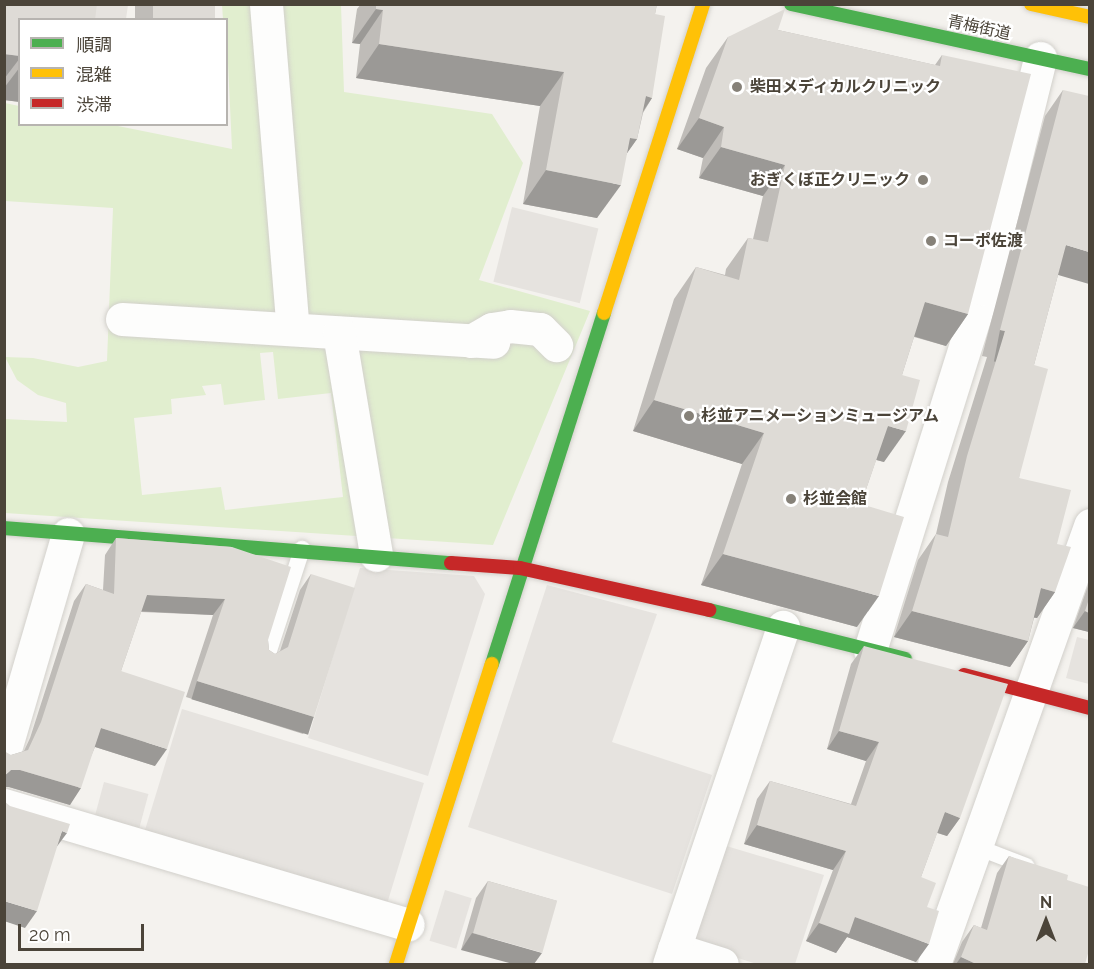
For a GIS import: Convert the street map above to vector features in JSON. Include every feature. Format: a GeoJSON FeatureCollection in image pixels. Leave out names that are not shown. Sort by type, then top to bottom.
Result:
{"type":"FeatureCollection","features":[{"type":"Feature","properties":{"kind":"street"},"geometry":{"type":"LineString","coordinates":[[266,4],[293,329]]}},
{"type":"Feature","properties":{"kind":"street"},"geometry":{"type":"LineString","coordinates":[[396,964],[520,568],[703,4]]}},
{"type":"Feature","properties":{"kind":"street","name":"青梅街道"},"geometry":{"type":"LineString","coordinates":[[791,4],[1089,69]]}},
{"type":"Feature","properties":{"kind":"street"},"geometry":{"type":"LineString","coordinates":[[1031,4],[1089,17]]}},
{"type":"Feature","properties":{"kind":"street"},"geometry":{"type":"LineString","coordinates":[[870,650],[983,289],[1040,58]]}},
{"type":"Feature","properties":{"kind":"street"},"geometry":{"type":"LineString","coordinates":[[123,319],[482,342],[492,329],[510,326],[540,329],[546,344],[592,347]]}},
{"type":"Feature","properties":{"kind":"street"},"geometry":{"type":"LineString","coordinates":[[339,333],[376,555]]}},
{"type":"Feature","properties":{"kind":"street"},"geometry":{"type":"LineString","coordinates":[[934,964],[1032,693],[1089,525]]}},
{"type":"Feature","properties":{"kind":"street"},"geometry":{"type":"LineString","coordinates":[[4,528],[302,549],[520,568],[783,627],[917,662]]}},
{"type":"Feature","properties":{"kind":"street"},"geometry":{"type":"LineString","coordinates":[[4,753],[68,534]]}},
{"type":"Feature","properties":{"kind":"street"},"geometry":{"type":"LineString","coordinates":[[722,964],[672,957],[783,627]]}},
{"type":"Feature","properties":{"kind":"street"},"geometry":{"type":"LineString","coordinates":[[951,672],[1089,708]]}},
{"type":"Feature","properties":{"kind":"street"},"geometry":{"type":"LineString","coordinates":[[4,805],[408,925]]}},
{"type":"Feature","properties":{"kind":"lane"},"geometry":{"type":"LineString","coordinates":[[266,660],[302,549]]}},
{"type":"Feature","properties":{"kind":"lane"},"geometry":{"type":"LineString","coordinates":[[977,847],[1038,871]]}},
{"type":"Feature","properties":{"kind":"green space"},"geometry":{"type":"Polygon","coordinates":[[[222,5],[341,5],[344,92],[492,114],[523,163],[479,280],[590,311],[493,545],[5,513],[4,419],[67,422],[66,403],[38,395],[17,380],[5,357],[33,358],[78,367],[107,361],[113,208],[5,201],[5,103],[18,106],[18,126],[118,126],[232,149],[228,18],[223,18],[222,5]],[[273,352],[260,353],[265,400],[224,405],[221,384],[202,386],[206,395],[171,399],[172,414],[134,418],[142,495],[221,487],[225,510],[343,497],[331,393],[278,399],[273,352]]]}},
{"type":"Feature","properties":{"kind":"shaded area"},"geometry":{"type":"Polygon","coordinates":[[[87,5],[128,5],[126,18],[85,18],[87,5]]]}},
{"type":"Feature","properties":{"kind":"shaded area"},"geometry":{"type":"Polygon","coordinates":[[[512,207],[598,229],[580,303],[493,282],[512,207]]]}},
{"type":"Feature","properties":{"kind":"shaded area"},"geometry":{"type":"Polygon","coordinates":[[[360,568],[474,576],[485,594],[428,776],[308,738],[360,568]]]}},
{"type":"Feature","properties":{"kind":"shaded area"},"geometry":{"type":"Polygon","coordinates":[[[547,585],[657,614],[612,742],[712,775],[672,894],[468,827],[547,585]]]}},
{"type":"Feature","properties":{"kind":"shaded area"},"geometry":{"type":"Polygon","coordinates":[[[1077,637],[1089,640],[1089,684],[1066,678],[1077,637]]]}},
{"type":"Feature","properties":{"kind":"shaded area"},"geometry":{"type":"Polygon","coordinates":[[[182,709],[424,783],[387,904],[145,830],[182,709]]]}},
{"type":"Feature","properties":{"kind":"shaded area"},"geometry":{"type":"Polygon","coordinates":[[[104,782],[148,794],[139,829],[95,817],[104,782]]]}},
{"type":"Feature","properties":{"kind":"shaded area"},"geometry":{"type":"Polygon","coordinates":[[[723,845],[824,875],[795,964],[757,964],[699,946],[693,936],[723,845]]]}},
{"type":"Feature","properties":{"kind":"shaded area"},"geometry":{"type":"Polygon","coordinates":[[[445,890],[472,898],[456,949],[430,941],[445,890]]]}},
{"type":"Feature","properties":{"kind":"building"},"geometry":{"type":"Polygon","coordinates":[[[4,4],[97,4],[95,18],[18,18],[18,56],[4,54],[4,4]]]}},
{"type":"Feature","properties":{"kind":"building"},"geometry":{"type":"Polygon","coordinates":[[[153,4],[215,4],[215,18],[153,18],[153,4]]]}},
{"type":"Feature","properties":{"kind":"building"},"geometry":{"type":"Polygon","coordinates":[[[376,4],[657,4],[655,14],[665,16],[652,98],[646,96],[637,139],[630,138],[621,185],[546,170],[564,72],[379,44],[383,10],[376,9],[376,4]]]}},
{"type":"Feature","properties":{"kind":"building"},"geometry":{"type":"Polygon","coordinates":[[[785,9],[778,30],[940,66],[942,55],[1031,74],[968,314],[925,302],[902,375],[920,380],[906,431],[888,426],[861,504],[904,517],[879,596],[723,554],[764,433],[654,400],[696,267],[739,280],[748,238],[768,242],[785,165],[721,147],[724,127],[699,118],[728,37],[785,9]]]}},
{"type":"Feature","properties":{"kind":"building"},"geometry":{"type":"Polygon","coordinates":[[[1063,90],[1089,96],[1089,252],[1066,245],[1034,365],[1048,369],[1019,478],[1071,490],[1057,544],[1071,547],[1055,592],[1041,588],[1028,641],[912,611],[936,534],[948,537],[967,456],[1005,331],[1000,330],[1063,90]]]}},
{"type":"Feature","properties":{"kind":"building"},"geometry":{"type":"Polygon","coordinates":[[[116,538],[232,547],[291,567],[268,640],[269,650],[275,654],[288,647],[311,574],[355,588],[314,717],[197,681],[225,599],[147,595],[121,671],[185,692],[167,749],[101,728],[81,788],[20,770],[11,770],[4,776],[4,751],[11,755],[28,750],[41,722],[86,584],[114,594],[116,538]]]}},
{"type":"Feature","properties":{"kind":"building"},"geometry":{"type":"Polygon","coordinates":[[[1089,599],[1089,613],[1085,611],[1089,599]]]}},
{"type":"Feature","properties":{"kind":"building"},"geometry":{"type":"Polygon","coordinates":[[[864,646],[1008,684],[960,818],[945,812],[921,877],[936,883],[927,907],[939,911],[929,944],[855,917],[849,934],[819,923],[846,851],[757,825],[770,781],[856,806],[879,742],[839,731],[864,646]]]}},
{"type":"Feature","properties":{"kind":"building"},"geometry":{"type":"Polygon","coordinates":[[[4,801],[10,806],[70,824],[67,833],[62,831],[37,911],[4,901],[4,801]]]}},
{"type":"Feature","properties":{"kind":"building"},"geometry":{"type":"Polygon","coordinates":[[[1009,856],[1068,875],[1067,880],[1089,887],[1089,950],[1085,964],[974,964],[961,957],[974,925],[987,930],[1009,856]]]}},
{"type":"Feature","properties":{"kind":"building"},"geometry":{"type":"Polygon","coordinates":[[[488,881],[557,901],[542,953],[473,933],[488,881]]]}},
{"type":"Feature","properties":{"kind":"traffic: fast"},"geometry":{"type":"LineString","coordinates":[[791,4],[1090,69]]}},
{"type":"Feature","properties":{"kind":"traffic: fast"},"geometry":{"type":"LineString","coordinates":[[492,664],[604,313]]}},
{"type":"Feature","properties":{"kind":"traffic: fast"},"geometry":{"type":"LineString","coordinates":[[4,528],[451,563]]}},
{"type":"Feature","properties":{"kind":"traffic: fast"},"geometry":{"type":"LineString","coordinates":[[709,610],[905,659]]}},
{"type":"Feature","properties":{"kind":"traffic: slow"},"geometry":{"type":"LineString","coordinates":[[604,313],[703,4]]}},
{"type":"Feature","properties":{"kind":"traffic: slow"},"geometry":{"type":"LineString","coordinates":[[1031,4],[1090,17]]}},
{"type":"Feature","properties":{"kind":"traffic: slow"},"geometry":{"type":"LineString","coordinates":[[396,964],[492,664]]}},
{"type":"Feature","properties":{"kind":"traffic: jam"},"geometry":{"type":"LineString","coordinates":[[451,563],[520,568],[709,610]]}},
{"type":"Feature","properties":{"kind":"traffic: jam"},"geometry":{"type":"LineString","coordinates":[[964,675],[1090,708]]}},
{"type":"Feature","properties":{"kind":"place","name":"柴田メディカルクリニック"},"geometry":{"type":"Point","coordinates":[737,87]}},
{"type":"Feature","properties":{"kind":"place","name":"おぎくぼ正クリニック"},"geometry":{"type":"Point","coordinates":[923,180]}},
{"type":"Feature","properties":{"kind":"place","name":"コーポ佐渡"},"geometry":{"type":"Point","coordinates":[931,241]}},
{"type":"Feature","properties":{"kind":"place","name":"杉並アニメーションミュージアム"},"geometry":{"type":"Point","coordinates":[689,416]}},
{"type":"Feature","properties":{"kind":"place","name":"杉並会館"},"geometry":{"type":"Point","coordinates":[791,499]}}]}
